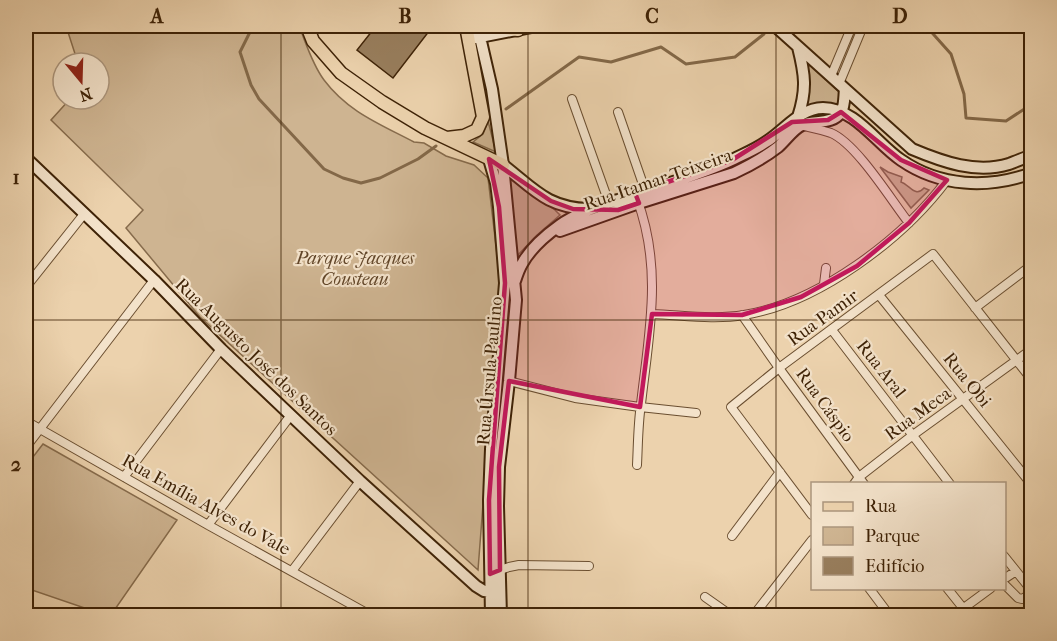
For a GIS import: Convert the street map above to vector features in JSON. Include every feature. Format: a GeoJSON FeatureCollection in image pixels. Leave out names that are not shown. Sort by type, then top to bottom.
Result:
{"type":"FeatureCollection","features":[{"type":"Feature","properties":{"kind":"main road"},"geometry":{"type":"LineString","coordinates":[[307,26],[313,41],[340,73],[425,128],[503,165]]}},
{"type":"Feature","properties":{"kind":"main road","name":"Rua Úrsula Paulino"},"geometry":{"type":"LineString","coordinates":[[466,26],[475,38],[492,89],[503,165],[515,281],[516,300],[499,467],[495,572]]}},
{"type":"Feature","properties":{"kind":"main road","name":"Rua Úrsula Paulino"},"geometry":{"type":"LineString","coordinates":[[446,138],[464,136],[477,130],[483,117],[474,26]]}},
{"type":"Feature","properties":{"kind":"main road"},"geometry":{"type":"LineString","coordinates":[[494,26],[518,30]]}},
{"type":"Feature","properties":{"kind":"main road"},"geometry":{"type":"LineString","coordinates":[[475,38],[537,26]]}},
{"type":"Feature","properties":{"kind":"main road"},"geometry":{"type":"LineString","coordinates":[[778,28],[912,149],[957,165],[980,167],[1010,164],[1032,155]]}},
{"type":"Feature","properties":{"kind":"main road"},"geometry":{"type":"LineString","coordinates":[[797,121],[804,99],[803,67],[798,47]]}},
{"type":"Feature","properties":{"kind":"main road"},"geometry":{"type":"LineString","coordinates":[[838,83],[844,103],[841,112]]}},
{"type":"Feature","properties":{"kind":"main road"},"geometry":{"type":"LineString","coordinates":[[797,121],[810,111],[822,108],[841,112],[852,117],[900,160],[947,180],[970,184],[990,183],[1032,173]]}},
{"type":"Feature","properties":{"kind":"main road","name":"Rua Itamar Teixeira"},"geometry":{"type":"LineString","coordinates":[[548,235],[732,160],[765,143],[797,121]]}},
{"type":"Feature","properties":{"kind":"main road","name":"Rua Augusto José dos Santos"},"geometry":{"type":"LineString","coordinates":[[26,158],[360,481],[478,588],[496,593]]}},
{"type":"Feature","properties":{"kind":"main road","name":"Rua Úrsula Paulino"},"geometry":{"type":"LineString","coordinates":[[489,159],[496,183],[505,283],[489,490],[496,593],[494,615]]}},
{"type":"Feature","properties":{"kind":"main road","name":"Rua Itamar Teixeira"},"geometry":{"type":"LineString","coordinates":[[503,165],[546,199],[573,209],[590,209]]}},
{"type":"Feature","properties":{"kind":"main road","name":"Rua Itamar Teixeira"},"geometry":{"type":"LineString","coordinates":[[515,281],[531,250],[560,225],[590,209],[640,196]]}},
{"type":"Feature","properties":{"kind":"main road"},"geometry":{"type":"LineString","coordinates":[[466,578],[495,572]]}},
{"type":"Feature","properties":{"kind":"main road"},"geometry":{"type":"LineString","coordinates":[[478,588],[494,615]]}},
{"type":"Feature","properties":{"kind":"street"},"geometry":{"type":"LineString","coordinates":[[838,83],[852,26]]}},
{"type":"Feature","properties":{"kind":"street"},"geometry":{"type":"LineString","coordinates":[[838,83],[864,26]]}},
{"type":"Feature","properties":{"kind":"street"},"geometry":{"type":"LineString","coordinates":[[572,99],[609,203]]}},
{"type":"Feature","properties":{"kind":"street"},"geometry":{"type":"LineString","coordinates":[[618,112],[640,196],[652,265],[652,314],[640,407],[637,465]]}},
{"type":"Feature","properties":{"kind":"street"},"geometry":{"type":"LineString","coordinates":[[797,121],[831,133],[847,143],[909,224]]}},
{"type":"Feature","properties":{"kind":"street"},"geometry":{"type":"LineString","coordinates":[[652,314],[705,317],[742,315],[773,308],[801,297],[857,266],[909,224],[947,180]]}},
{"type":"Feature","properties":{"kind":"street"},"geometry":{"type":"LineString","coordinates":[[26,287],[84,214]]}},
{"type":"Feature","properties":{"kind":"street","name":"Rua Pamir"},"geometry":{"type":"LineString","coordinates":[[780,472],[731,407],[779,368],[933,254],[975,308]]}},
{"type":"Feature","properties":{"kind":"street"},"geometry":{"type":"LineString","coordinates":[[1032,265],[975,308],[1032,380]]}},
{"type":"Feature","properties":{"kind":"street"},"geometry":{"type":"LineString","coordinates":[[824,284],[826,268]]}},
{"type":"Feature","properties":{"kind":"street"},"geometry":{"type":"LineString","coordinates":[[26,447],[154,280]]}},
{"type":"Feature","properties":{"kind":"street","name":"Rua Obi"},"geometry":{"type":"LineString","coordinates":[[879,295],[1032,485]]}},
{"type":"Feature","properties":{"kind":"street","name":"Rua Cáspio"},"geometry":{"type":"LineString","coordinates":[[742,315],[859,481]]}},
{"type":"Feature","properties":{"kind":"street","name":"Rua Aral"},"geometry":{"type":"LineString","coordinates":[[832,330],[949,482]]}},
{"type":"Feature","properties":{"kind":"street"},"geometry":{"type":"LineString","coordinates":[[124,477],[221,349]]}},
{"type":"Feature","properties":{"kind":"street","name":"Rua Meca"},"geometry":{"type":"LineString","coordinates":[[859,481],[913,435],[1032,349]]}},
{"type":"Feature","properties":{"kind":"street"},"geometry":{"type":"LineString","coordinates":[[509,381],[575,398],[696,413]]}},
{"type":"Feature","properties":{"kind":"street"},"geometry":{"type":"LineString","coordinates":[[208,525],[291,415]]}},
{"type":"Feature","properties":{"kind":"street","name":"Rua Emília Alves do Vale"},"geometry":{"type":"LineString","coordinates":[[26,421],[372,615]]}},
{"type":"Feature","properties":{"kind":"street"},"geometry":{"type":"LineString","coordinates":[[732,537],[780,472],[811,512]]}},
{"type":"Feature","properties":{"kind":"street"},"geometry":{"type":"LineString","coordinates":[[292,571],[360,481]]}},
{"type":"Feature","properties":{"kind":"street"},"geometry":{"type":"LineString","coordinates":[[753,615],[811,542]]}},
{"type":"Feature","properties":{"kind":"street"},"geometry":{"type":"LineString","coordinates":[[1006,557],[1032,592],[1022,599],[1018,598],[1006,582]]}},
{"type":"Feature","properties":{"kind":"street"},"geometry":{"type":"LineString","coordinates":[[495,572],[519,566],[589,566]]}},
{"type":"Feature","properties":{"kind":"street"},"geometry":{"type":"LineString","coordinates":[[1006,580],[1016,571]]}},
{"type":"Feature","properties":{"kind":"street"},"geometry":{"type":"LineString","coordinates":[[871,590],[890,615]]}},
{"type":"Feature","properties":{"kind":"street"},"geometry":{"type":"LineString","coordinates":[[949,590],[963,608]]}},
{"type":"Feature","properties":{"kind":"street"},"geometry":{"type":"LineString","coordinates":[[953,615],[988,590]]}},
{"type":"Feature","properties":{"kind":"street"},"geometry":{"type":"LineString","coordinates":[[705,597],[732,615]]}},
{"type":"Feature","properties":{"kind":"highlighted area"},"geometry":{"type":"Polygon","coordinates":[[[841,112],[901,160],[947,180],[909,223],[857,266],[801,297],[742,315],[652,314],[640,407],[509,381],[499,467],[500,570],[490,574],[489,500],[505,283],[499,207],[489,159],[551,201],[573,209],[618,210],[639,203],[635,193],[732,160],[792,122],[828,120],[841,112]]]}},
{"type":"Feature","properties":{"kind":"green space","name":"Parque Jacques Cousteau"},"geometry":{"type":"Polygon","coordinates":[[[66,26],[299,26],[320,74],[343,101],[365,116],[414,142],[424,143],[446,156],[474,165],[488,178],[500,280],[497,375],[486,465],[478,570],[200,317],[126,228],[143,210],[51,120],[59,111],[111,111],[111,51],[74,51],[66,26]]]}},
{"type":"Feature","properties":{"kind":"green space"},"geometry":{"type":"Polygon","coordinates":[[[808,63],[840,93],[837,105],[805,108],[806,65],[808,63]]]}},
{"type":"Feature","properties":{"kind":"green space"},"geometry":{"type":"Polygon","coordinates":[[[488,121],[496,152],[473,142],[483,134],[488,121]]]}},
{"type":"Feature","properties":{"kind":"green space"},"geometry":{"type":"Polygon","coordinates":[[[880,167],[902,177],[901,182],[915,191],[921,191],[924,188],[929,190],[911,208],[880,167]]]}},
{"type":"Feature","properties":{"kind":"green space"},"geometry":{"type":"Polygon","coordinates":[[[508,177],[560,215],[516,257],[512,204],[508,177]]]}},
{"type":"Feature","properties":{"kind":"green space"},"geometry":{"type":"Polygon","coordinates":[[[43,444],[177,520],[111,615],[105,615],[26,588],[26,466],[43,444]]]}},
{"type":"Feature","properties":{"kind":"building"},"geometry":{"type":"Polygon","coordinates":[[[376,26],[433,26],[393,78],[357,50],[376,26]]]}},
{"type":"Feature","properties":{"kind":"waterway"},"geometry":{"type":"LineString","coordinates":[[253,26],[240,52],[251,85],[259,99],[324,169],[361,183],[380,178],[418,159],[436,146]]}},
{"type":"Feature","properties":{"kind":"waterway"},"geometry":{"type":"LineString","coordinates":[[506,109],[579,57],[611,62],[661,47],[686,64],[735,57],[764,34],[767,26]]}},
{"type":"Feature","properties":{"kind":"waterway"},"geometry":{"type":"LineString","coordinates":[[926,26],[951,54],[964,94],[966,118],[1006,121],[1032,104]]}}]}
